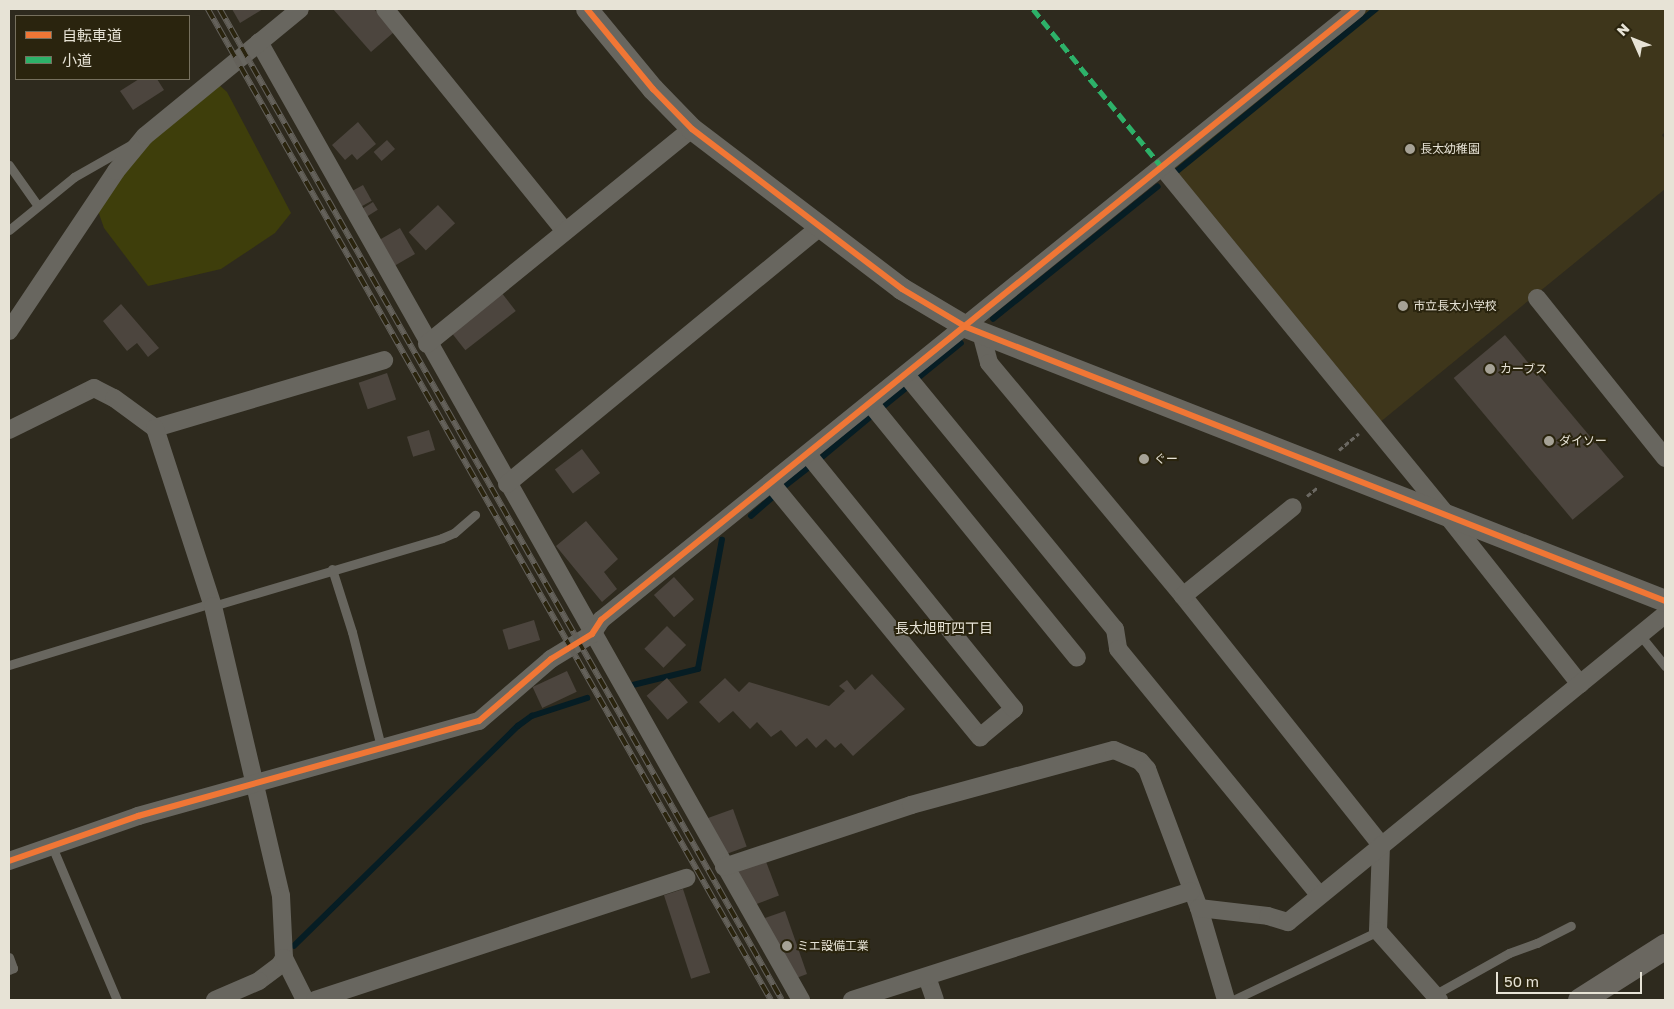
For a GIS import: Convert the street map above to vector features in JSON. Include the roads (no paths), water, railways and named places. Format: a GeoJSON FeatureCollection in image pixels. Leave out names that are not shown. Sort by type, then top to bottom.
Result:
{"type":"FeatureCollection","features":[{"type":"Feature","properties":{"kind":"main road"},"geometry":{"type":"LineString","coordinates":[[1580,1000],[1665,946]]}},
{"type":"Feature","properties":{"kind":"street"},"geometry":{"type":"LineString","coordinates":[[9,331],[116,171],[146,136],[300,9]]}},
{"type":"Feature","properties":{"kind":"street"},"geometry":{"type":"LineString","coordinates":[[385,9],[565,231]]}},
{"type":"Feature","properties":{"kind":"street"},"geometry":{"type":"LineString","coordinates":[[587,9],[654,90],[692,129],[902,289],[973,330],[1665,601]]}},
{"type":"Feature","properties":{"kind":"street"},"geometry":{"type":"LineString","coordinates":[[9,861],[51,844],[138,816],[256,785],[479,721],[551,659],[592,634],[601,620],[808,455],[870,403],[906,375],[973,330],[1162,167],[1357,9]]}},
{"type":"Feature","properties":{"kind":"street"},"geometry":{"type":"LineString","coordinates":[[259,42],[427,344],[801,1000]]}},
{"type":"Feature","properties":{"kind":"street"},"geometry":{"type":"LineString","coordinates":[[427,344],[692,129]]}},
{"type":"Feature","properties":{"kind":"street"},"geometry":{"type":"LineString","coordinates":[[1162,167],[1448,517],[1580,684]]}},
{"type":"Feature","properties":{"kind":"street"},"geometry":{"type":"LineString","coordinates":[[507,484],[820,227]]}},
{"type":"Feature","properties":{"kind":"street"},"geometry":{"type":"LineString","coordinates":[[1537,298],[1665,458]]}},
{"type":"Feature","properties":{"kind":"street"},"geometry":{"type":"LineString","coordinates":[[973,330],[989,363],[1183,596],[1381,845],[1378,931],[1437,998]]}},
{"type":"Feature","properties":{"kind":"street"},"geometry":{"type":"LineString","coordinates":[[155,428],[384,360]]}},
{"type":"Feature","properties":{"kind":"street"},"geometry":{"type":"LineString","coordinates":[[906,375],[1115,629],[1118,649],[1319,895]]}},
{"type":"Feature","properties":{"kind":"street"},"geometry":{"type":"LineString","coordinates":[[9,430],[94,388],[114,398],[155,428],[212,604],[281,896],[284,958],[305,1000]]}},
{"type":"Feature","properties":{"kind":"street"},"geometry":{"type":"LineString","coordinates":[[870,403],[1078,658]]}},
{"type":"Feature","properties":{"kind":"street"},"geometry":{"type":"LineString","coordinates":[[772,484],[980,736],[1008,714],[1014,708],[808,455]]}},
{"type":"Feature","properties":{"kind":"street"},"geometry":{"type":"LineString","coordinates":[[1183,596],[1293,507]]}},
{"type":"Feature","properties":{"kind":"street"},"geometry":{"type":"LineString","coordinates":[[1199,908],[1268,916],[1288,922],[1665,615]]}},
{"type":"Feature","properties":{"kind":"street"},"geometry":{"type":"LineString","coordinates":[[724,867],[912,805],[1114,750],[1140,761],[1147,769],[1191,891],[1199,908],[1226,1000]]}},
{"type":"Feature","properties":{"kind":"street"},"geometry":{"type":"LineString","coordinates":[[315,1000],[686,878]]}},
{"type":"Feature","properties":{"kind":"street"},"geometry":{"type":"LineString","coordinates":[[852,1000],[1191,891]]}},
{"type":"Feature","properties":{"kind":"street"},"geometry":{"type":"LineString","coordinates":[[215,1000],[268,976],[284,958]]}},
{"type":"Feature","properties":{"kind":"street"},"geometry":{"type":"LineString","coordinates":[[927,977],[935,1000]]}},
{"type":"Feature","properties":{"kind":"lane"},"geometry":{"type":"LineString","coordinates":[[9,230],[74,178],[146,136]]}},
{"type":"Feature","properties":{"kind":"lane"},"geometry":{"type":"LineString","coordinates":[[9,165],[38,206]]}},
{"type":"Feature","properties":{"kind":"lane"},"geometry":{"type":"LineString","coordinates":[[9,665],[442,538],[454,533],[475,515]]}},
{"type":"Feature","properties":{"kind":"lane"},"geometry":{"type":"LineString","coordinates":[[332,570],[352,632],[381,748]]}},
{"type":"Feature","properties":{"kind":"lane"},"geometry":{"type":"LineString","coordinates":[[1640,635],[1665,666]]}},
{"type":"Feature","properties":{"kind":"lane"},"geometry":{"type":"LineString","coordinates":[[51,844],[117,1000]]}},
{"type":"Feature","properties":{"kind":"lane"},"geometry":{"type":"LineString","coordinates":[[1437,998],[1510,953],[1537,943],[1571,926]]}},
{"type":"Feature","properties":{"kind":"lane"},"geometry":{"type":"LineString","coordinates":[[1233,1000],[1378,931]]}},
{"type":"Feature","properties":{"kind":"lane"},"geometry":{"type":"LineString","coordinates":[[9,957],[13,968],[9,970]]}},
{"type":"Feature","properties":{"kind":"waterway"},"geometry":{"type":"LineString","coordinates":[[1176,172],[1376,9]]}},
{"type":"Feature","properties":{"kind":"waterway"},"geometry":{"type":"LineString","coordinates":[[993,319],[1157,187]]}},
{"type":"Feature","properties":{"kind":"waterway"},"geometry":{"type":"LineString","coordinates":[[918,378],[961,343]]}},
{"type":"Feature","properties":{"kind":"waterway"},"geometry":{"type":"LineString","coordinates":[[884,406],[906,388]]}},
{"type":"Feature","properties":{"kind":"waterway"},"geometry":{"type":"LineString","coordinates":[[821,458],[869,418]]}},
{"type":"Feature","properties":{"kind":"waterway"},"geometry":{"type":"LineString","coordinates":[[785,486],[807,469]]}},
{"type":"Feature","properties":{"kind":"waterway"},"geometry":{"type":"LineString","coordinates":[[751,516],[772,498]]}},
{"type":"Feature","properties":{"kind":"waterway"},"geometry":{"type":"LineString","coordinates":[[633,685],[698,669],[722,540]]}},
{"type":"Feature","properties":{"kind":"waterway"},"geometry":{"type":"LineString","coordinates":[[294,946],[518,726],[532,716],[587,698]]}},
{"type":"Feature","properties":{"kind":"railway"},"geometry":{"type":"LineString","coordinates":[[208,9],[771,1000]]}},
{"type":"Feature","properties":{"kind":"railway"},"geometry":{"type":"LineString","coordinates":[[220,9],[782,1000]]}},
{"type":"Feature","properties":{"kind":"place","name":"長太幼稚園"},"geometry":{"type":"Point","coordinates":[1410,149]}},
{"type":"Feature","properties":{"kind":"place","name":"市立長太小学校"},"geometry":{"type":"Point","coordinates":[1403,306]}},
{"type":"Feature","properties":{"kind":"place","name":"カーブス"},"geometry":{"type":"Point","coordinates":[1490,369]}},
{"type":"Feature","properties":{"kind":"place","name":"ダイソー"},"geometry":{"type":"Point","coordinates":[1549,441]}},
{"type":"Feature","properties":{"kind":"place","name":"ぐー"},"geometry":{"type":"Point","coordinates":[1144,459]}},
{"type":"Feature","properties":{"kind":"place","name":"ミエ設備工業"},"geometry":{"type":"Point","coordinates":[787,946]}},
{"type":"Feature","properties":{"kind":"district","name":"長太旭町四丁目"},"geometry":{"type":"Point","coordinates":[944,628]}}]}
